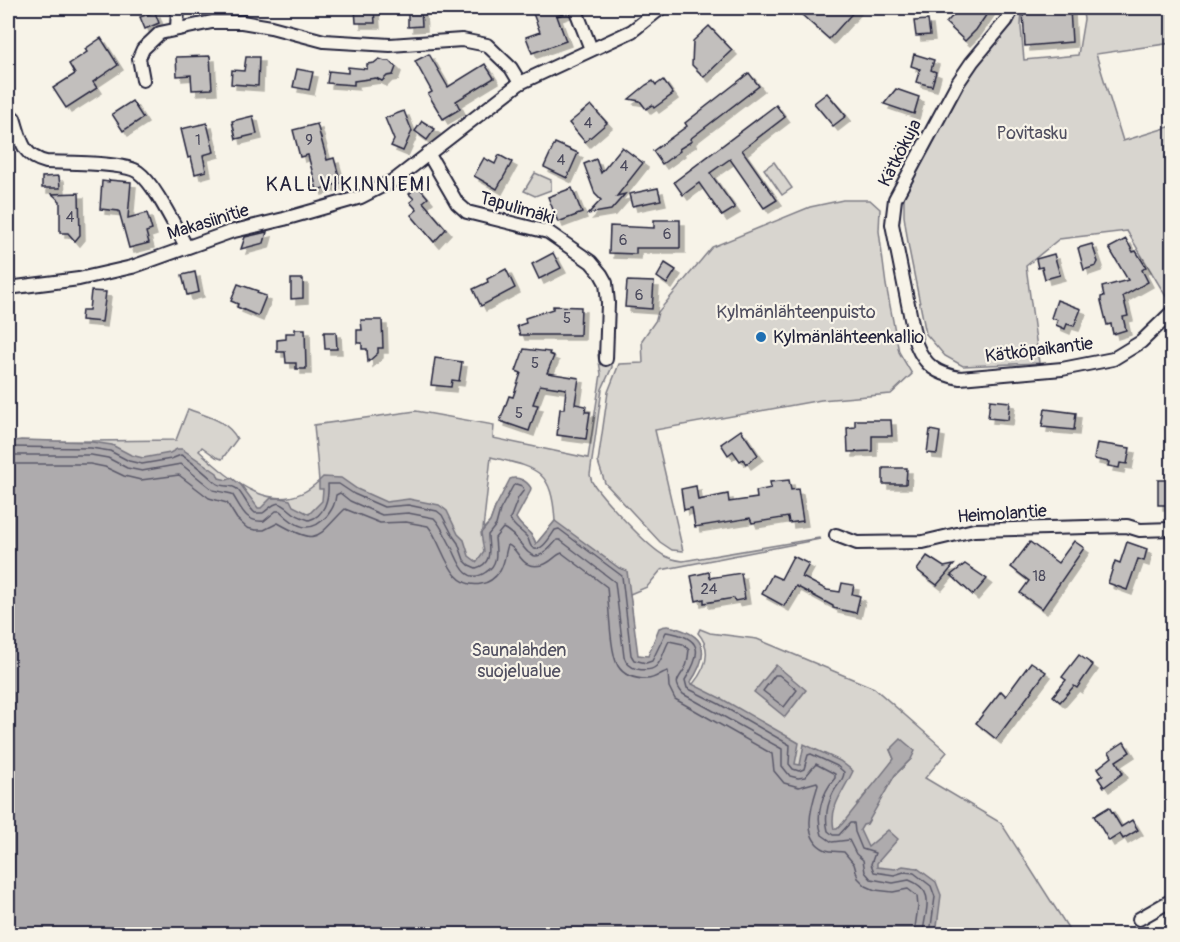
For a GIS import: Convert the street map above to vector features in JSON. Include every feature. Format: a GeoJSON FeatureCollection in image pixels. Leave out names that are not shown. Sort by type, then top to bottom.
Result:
{"type":"FeatureCollection","features":[{"type":"Feature","properties":{"kind":"street"},"geometry":{"type":"LineString","coordinates":[[177,29],[178,8]]}},
{"type":"Feature","properties":{"kind":"street"},"geometry":{"type":"LineString","coordinates":[[575,8],[591,49]]}},
{"type":"Feature","properties":{"kind":"street","name":"Makasiinitie"},"geometry":{"type":"LineString","coordinates":[[8,288],[79,279],[132,267],[230,231],[284,219],[361,197],[396,179],[520,83],[632,32],[661,8]]}},
{"type":"Feature","properties":{"kind":"street","name":"Kätkökuja"},"geometry":{"type":"LineString","coordinates":[[932,367],[922,358],[916,344],[892,224],[895,199],[957,84],[1006,21],[1013,8]]}},
{"type":"Feature","properties":{"kind":"street"},"geometry":{"type":"LineString","coordinates":[[143,80],[139,58],[142,49],[160,33],[212,22],[242,22],[324,42],[390,45],[462,40],[487,45],[511,68],[520,83]]}},
{"type":"Feature","properties":{"kind":"street"},"geometry":{"type":"LineString","coordinates":[[14,118],[24,150],[35,159],[46,162],[125,166],[138,172],[151,188],[186,246]]}},
{"type":"Feature","properties":{"kind":"street","name":"Tapulimäki"},"geometry":{"type":"LineString","coordinates":[[428,153],[457,203],[467,212],[548,232],[591,262],[606,283],[608,303],[606,359]]}},
{"type":"Feature","properties":{"kind":"street","name":"Kätköpaikantie"},"geometry":{"type":"LineString","coordinates":[[932,367],[946,375],[960,378],[1062,369],[1113,359],[1141,342],[1173,312]]}},
{"type":"Feature","properties":{"kind":"street","name":"Heimolantie"},"geometry":{"type":"LineString","coordinates":[[836,535],[856,543],[923,542],[974,530],[1126,526],[1140,530],[1173,529]]}},
{"type":"Feature","properties":{"kind":"street"},"geometry":{"type":"LineString","coordinates":[[1138,920],[1173,900]]}},
{"type":"Feature","properties":{"kind":"green space","name":"Povitasku"},"geometry":{"type":"Polygon","coordinates":[[[1022,8],[1024,60],[1078,55],[1084,19],[1082,8],[1172,8],[1172,43],[1096,54],[1123,141],[1172,126],[1172,303],[1171,305],[1127,231],[1059,239],[1026,266],[1039,363],[963,366],[945,356],[926,334],[909,249],[904,216],[904,193],[973,64],[1013,24],[1022,8]]]}},
{"type":"Feature","properties":{"kind":"green space"},"geometry":{"type":"Polygon","coordinates":[[[774,162],[792,188],[782,195],[764,169],[774,162]]]}},
{"type":"Feature","properties":{"kind":"green space"},"geometry":{"type":"Polygon","coordinates":[[[535,173],[551,180],[551,190],[535,196],[524,191],[535,173]]]}},
{"type":"Feature","properties":{"kind":"green space","name":"Kylmänlähteenpuisto"},"geometry":{"type":"Polygon","coordinates":[[[843,200],[870,200],[880,209],[879,231],[886,285],[899,352],[912,374],[891,394],[821,400],[655,430],[683,551],[672,550],[660,542],[605,483],[598,462],[608,392],[619,364],[643,363],[642,340],[656,320],[658,312],[712,247],[810,207],[843,200]]]}},
{"type":"Feature","properties":{"kind":"green space","name":"Saunalahden suojelualue"},"geometry":{"type":"Polygon","coordinates":[[[598,355],[601,355],[601,364],[612,364],[612,367],[602,389],[590,475],[592,482],[626,522],[657,551],[669,558],[683,561],[820,539],[661,570],[647,587],[630,594],[637,655],[648,657],[693,684],[706,659],[703,639],[698,633],[700,629],[710,633],[757,639],[874,688],[947,752],[925,778],[1001,823],[1072,934],[654,934],[8,442],[176,440],[188,409],[222,423],[237,439],[222,459],[202,447],[199,451],[212,463],[240,484],[256,492],[271,497],[287,497],[303,492],[319,481],[314,425],[416,411],[494,425],[493,438],[588,458],[601,374],[598,355]],[[491,457],[483,529],[490,522],[495,508],[516,518],[536,544],[555,521],[546,481],[531,468],[491,457]],[[890,750],[894,759],[863,797],[871,814],[895,775],[911,759],[890,750]]]}},
{"type":"Feature","properties":{"kind":"water"},"geometry":{"type":"Polygon","coordinates":[[[21,440],[92,442],[112,445],[131,455],[143,458],[182,449],[217,473],[219,478],[227,480],[232,478],[241,485],[258,508],[261,508],[271,498],[281,498],[290,500],[293,506],[309,514],[322,501],[323,489],[319,489],[319,481],[323,477],[341,478],[357,489],[386,502],[409,499],[439,505],[447,511],[458,534],[464,540],[469,556],[477,562],[484,552],[481,533],[490,522],[510,479],[522,480],[531,488],[516,518],[536,544],[555,521],[619,568],[627,571],[638,655],[648,656],[659,628],[670,626],[692,634],[701,646],[702,660],[690,683],[799,743],[795,764],[800,765],[804,744],[840,761],[853,771],[835,806],[834,829],[843,823],[894,759],[890,750],[901,739],[915,751],[911,759],[895,775],[867,824],[863,825],[860,830],[868,847],[888,830],[898,839],[877,863],[877,867],[917,868],[936,882],[941,895],[936,934],[8,934],[8,442],[21,440]]]}},
{"type":"Feature","properties":{"kind":"water"},"geometry":{"type":"Polygon","coordinates":[[[776,665],[806,690],[785,717],[754,692],[776,665]]]}},
{"type":"Feature","properties":{"kind":"building"},"geometry":{"type":"Polygon","coordinates":[[[355,8],[374,8],[375,23],[356,23],[355,8]]]}},
{"type":"Feature","properties":{"kind":"building"},"geometry":{"type":"Polygon","coordinates":[[[531,8],[567,8],[568,12],[557,16],[566,41],[532,53],[526,37],[540,32],[531,8]]]}},
{"type":"Feature","properties":{"kind":"building"},"geometry":{"type":"Polygon","coordinates":[[[809,8],[857,8],[829,39],[802,15],[809,8]]]}},
{"type":"Feature","properties":{"kind":"building"},"geometry":{"type":"Polygon","coordinates":[[[960,8],[991,8],[976,30],[965,41],[946,23],[960,8]]]}},
{"type":"Feature","properties":{"kind":"building"},"geometry":{"type":"Polygon","coordinates":[[[1070,9],[1072,42],[1025,46],[1023,13],[1070,9]]]}},
{"type":"Feature","properties":{"kind":"building"},"geometry":{"type":"Polygon","coordinates":[[[421,10],[422,26],[408,27],[408,11],[421,10]]]}},
{"type":"Feature","properties":{"kind":"building"},"geometry":{"type":"Polygon","coordinates":[[[155,12],[159,23],[145,29],[140,17],[155,12]]]}},
{"type":"Feature","properties":{"kind":"building"},"geometry":{"type":"Polygon","coordinates":[[[928,20],[930,35],[916,36],[914,21],[928,20]]]}},
{"type":"Feature","properties":{"kind":"building"},"geometry":{"type":"Polygon","coordinates":[[[709,26],[732,50],[704,77],[692,65],[693,41],[709,26]]]}},
{"type":"Feature","properties":{"kind":"building"},"geometry":{"type":"Polygon","coordinates":[[[101,38],[118,65],[93,82],[97,88],[66,108],[53,88],[75,74],[69,64],[87,52],[85,49],[101,38]]]}},
{"type":"Feature","properties":{"kind":"building"},"geometry":{"type":"Polygon","coordinates":[[[429,54],[448,87],[485,64],[494,78],[456,101],[460,109],[443,119],[428,94],[432,92],[415,61],[429,54]]]}},
{"type":"Feature","properties":{"kind":"building"},"geometry":{"type":"Polygon","coordinates":[[[914,54],[934,60],[931,70],[936,72],[932,86],[916,82],[920,69],[911,66],[914,54]]]}},
{"type":"Feature","properties":{"kind":"building"},"geometry":{"type":"Polygon","coordinates":[[[210,56],[212,89],[192,90],[191,75],[177,76],[176,57],[210,56]]]}},
{"type":"Feature","properties":{"kind":"building"},"geometry":{"type":"Polygon","coordinates":[[[246,57],[259,57],[258,86],[231,84],[232,70],[244,71],[246,57]]]}},
{"type":"Feature","properties":{"kind":"building"},"geometry":{"type":"Polygon","coordinates":[[[379,59],[390,61],[396,67],[393,75],[387,76],[382,81],[376,78],[354,81],[354,85],[327,83],[329,71],[348,73],[348,67],[367,69],[367,64],[379,59]]]}},
{"type":"Feature","properties":{"kind":"building"},"geometry":{"type":"Polygon","coordinates":[[[297,69],[313,72],[309,90],[293,87],[297,69]]]}},
{"type":"Feature","properties":{"kind":"building"},"geometry":{"type":"Polygon","coordinates":[[[749,73],[759,86],[690,139],[692,141],[662,164],[653,151],[687,126],[685,123],[749,73]]]}},
{"type":"Feature","properties":{"kind":"building"},"geometry":{"type":"Polygon","coordinates":[[[663,80],[673,94],[654,108],[652,105],[646,109],[640,101],[629,99],[653,81],[656,85],[663,80]]]}},
{"type":"Feature","properties":{"kind":"building"},"geometry":{"type":"Polygon","coordinates":[[[896,89],[919,97],[914,114],[884,104],[896,89]]]}},
{"type":"Feature","properties":{"kind":"building"},"geometry":{"type":"Polygon","coordinates":[[[827,93],[846,116],[833,126],[814,103],[827,93]]]}},
{"type":"Feature","properties":{"kind":"building"},"geometry":{"type":"Polygon","coordinates":[[[132,101],[143,118],[123,131],[112,114],[132,101]]]}},
{"type":"Feature","properties":{"kind":"building"},"geometry":{"type":"Polygon","coordinates":[[[591,105],[607,123],[585,142],[569,123],[591,105]]]}},
{"type":"Feature","properties":{"kind":"building"},"geometry":{"type":"Polygon","coordinates":[[[776,105],[785,117],[742,150],[777,200],[764,208],[730,159],[710,173],[735,208],[722,216],[699,183],[683,195],[674,182],[776,105]]]}},
{"type":"Feature","properties":{"kind":"building"},"geometry":{"type":"Polygon","coordinates":[[[404,111],[412,131],[403,151],[391,146],[394,140],[385,118],[404,111]]]}},
{"type":"Feature","properties":{"kind":"building"},"geometry":{"type":"Polygon","coordinates":[[[253,116],[257,134],[236,139],[232,121],[253,116]]]}},
{"type":"Feature","properties":{"kind":"building"},"geometry":{"type":"Polygon","coordinates":[[[422,121],[435,129],[427,140],[415,131],[422,121]]]}},
{"type":"Feature","properties":{"kind":"building"},"geometry":{"type":"Polygon","coordinates":[[[207,123],[214,152],[203,155],[206,171],[195,174],[191,157],[188,158],[181,129],[207,123]]]}},
{"type":"Feature","properties":{"kind":"building"},"geometry":{"type":"Polygon","coordinates":[[[317,124],[327,160],[334,158],[341,183],[317,190],[308,155],[300,157],[293,130],[317,124]]]}},
{"type":"Feature","properties":{"kind":"building"},"geometry":{"type":"Polygon","coordinates":[[[555,143],[578,153],[567,178],[544,167],[555,143]]]}},
{"type":"Feature","properties":{"kind":"building"},"geometry":{"type":"Polygon","coordinates":[[[622,147],[643,163],[617,196],[625,194],[611,210],[588,214],[601,200],[595,194],[584,164],[596,159],[601,173],[622,147]]]}},
{"type":"Feature","properties":{"kind":"building"},"geometry":{"type":"Polygon","coordinates":[[[499,155],[512,162],[497,189],[474,176],[484,158],[495,164],[499,155]]]}},
{"type":"Feature","properties":{"kind":"building"},"geometry":{"type":"Polygon","coordinates":[[[59,176],[60,188],[42,188],[42,177],[59,176]]]}},
{"type":"Feature","properties":{"kind":"building"},"geometry":{"type":"Polygon","coordinates":[[[109,180],[131,182],[128,218],[147,213],[152,230],[146,232],[149,243],[129,248],[119,211],[100,209],[102,181],[109,182],[109,180]]]}},
{"type":"Feature","properties":{"kind":"building"},"geometry":{"type":"Polygon","coordinates":[[[418,186],[428,198],[423,202],[446,229],[434,242],[411,215],[417,210],[410,202],[414,199],[409,194],[418,186]]]}},
{"type":"Feature","properties":{"kind":"building"},"geometry":{"type":"Polygon","coordinates":[[[572,188],[582,213],[558,222],[548,197],[572,188]]]}},
{"type":"Feature","properties":{"kind":"building"},"geometry":{"type":"Polygon","coordinates":[[[658,188],[661,200],[632,206],[629,194],[658,188]]]}},
{"type":"Feature","properties":{"kind":"building"},"geometry":{"type":"Polygon","coordinates":[[[79,193],[80,235],[75,241],[68,233],[60,233],[60,201],[52,194],[79,193]]]}},
{"type":"Feature","properties":{"kind":"building"},"geometry":{"type":"Polygon","coordinates":[[[654,220],[680,220],[680,248],[636,248],[636,254],[609,253],[610,226],[654,228],[654,220]]]}},
{"type":"Feature","properties":{"kind":"building"},"geometry":{"type":"Polygon","coordinates":[[[267,232],[264,243],[241,249],[245,237],[267,232]]]}},
{"type":"Feature","properties":{"kind":"building"},"geometry":{"type":"Polygon","coordinates":[[[1126,239],[1133,252],[1136,251],[1146,267],[1142,270],[1148,282],[1123,296],[1128,316],[1123,317],[1126,330],[1113,334],[1111,324],[1107,325],[1101,301],[1101,297],[1104,296],[1102,287],[1128,280],[1109,248],[1126,239]]]}},
{"type":"Feature","properties":{"kind":"building"},"geometry":{"type":"Polygon","coordinates":[[[1092,244],[1098,262],[1096,266],[1084,270],[1078,248],[1092,244]]]}},
{"type":"Feature","properties":{"kind":"building"},"geometry":{"type":"Polygon","coordinates":[[[553,253],[561,268],[539,279],[532,264],[553,253]]]}},
{"type":"Feature","properties":{"kind":"building"},"geometry":{"type":"Polygon","coordinates":[[[1054,254],[1060,275],[1045,279],[1042,267],[1038,268],[1036,259],[1054,254]]]}},
{"type":"Feature","properties":{"kind":"building"},"geometry":{"type":"Polygon","coordinates":[[[665,263],[676,270],[667,284],[657,277],[665,263]]]}},
{"type":"Feature","properties":{"kind":"building"},"geometry":{"type":"Polygon","coordinates":[[[506,269],[515,288],[481,306],[473,289],[506,269]]]}},
{"type":"Feature","properties":{"kind":"building"},"geometry":{"type":"Polygon","coordinates":[[[195,272],[199,292],[187,295],[182,275],[195,272]]]}},
{"type":"Feature","properties":{"kind":"building"},"geometry":{"type":"Polygon","coordinates":[[[291,279],[303,279],[303,298],[291,299],[291,279]]]}},
{"type":"Feature","properties":{"kind":"building"},"geometry":{"type":"Polygon","coordinates":[[[627,281],[654,282],[652,309],[625,307],[627,281]]]}},
{"type":"Feature","properties":{"kind":"building"},"geometry":{"type":"Polygon","coordinates":[[[238,284],[266,296],[258,316],[237,307],[238,304],[231,301],[238,284]]]}},
{"type":"Feature","properties":{"kind":"building"},"geometry":{"type":"Polygon","coordinates":[[[91,291],[106,292],[102,322],[81,320],[82,310],[89,310],[91,291]]]}},
{"type":"Feature","properties":{"kind":"building"},"geometry":{"type":"Polygon","coordinates":[[[1057,300],[1081,309],[1074,326],[1067,324],[1065,329],[1056,325],[1058,320],[1051,318],[1057,300]]]}},
{"type":"Feature","properties":{"kind":"building"},"geometry":{"type":"Polygon","coordinates":[[[553,306],[581,307],[580,335],[520,335],[517,326],[526,323],[525,318],[553,309],[553,306]]]}},
{"type":"Feature","properties":{"kind":"building"},"geometry":{"type":"Polygon","coordinates":[[[361,320],[382,320],[383,348],[378,348],[378,353],[368,362],[367,349],[362,349],[362,343],[357,343],[357,330],[362,330],[361,320]]]}},
{"type":"Feature","properties":{"kind":"building"},"geometry":{"type":"Polygon","coordinates":[[[295,329],[305,329],[306,369],[296,369],[296,363],[286,363],[285,352],[277,352],[277,340],[286,339],[286,333],[295,333],[295,329]]]}},
{"type":"Feature","properties":{"kind":"building"},"geometry":{"type":"Polygon","coordinates":[[[324,332],[336,332],[337,349],[325,349],[324,332]]]}},
{"type":"Feature","properties":{"kind":"building"},"geometry":{"type":"Polygon","coordinates":[[[524,349],[550,352],[549,354],[554,356],[547,373],[579,378],[575,404],[586,406],[585,412],[590,412],[586,439],[557,435],[560,409],[564,409],[566,389],[540,385],[533,404],[538,405],[529,431],[500,421],[509,396],[513,397],[521,373],[516,371],[524,349]]]}},
{"type":"Feature","properties":{"kind":"building"},"geometry":{"type":"Polygon","coordinates":[[[435,358],[462,362],[459,381],[452,380],[451,387],[431,385],[435,358]]]}},
{"type":"Feature","properties":{"kind":"building"},"geometry":{"type":"Polygon","coordinates":[[[990,400],[1010,402],[1008,420],[988,418],[990,400]]]}},
{"type":"Feature","properties":{"kind":"building"},"geometry":{"type":"Polygon","coordinates":[[[1045,409],[1076,413],[1074,430],[1042,427],[1045,409]]]}},
{"type":"Feature","properties":{"kind":"building"},"geometry":{"type":"Polygon","coordinates":[[[855,420],[891,420],[892,436],[872,436],[872,451],[848,452],[847,428],[855,427],[855,420]]]}},
{"type":"Feature","properties":{"kind":"building"},"geometry":{"type":"Polygon","coordinates":[[[741,430],[758,455],[746,464],[743,459],[740,461],[733,451],[728,455],[721,444],[741,430]]]}},
{"type":"Feature","properties":{"kind":"building"},"geometry":{"type":"Polygon","coordinates":[[[930,430],[940,432],[937,454],[927,453],[930,430]]]}},
{"type":"Feature","properties":{"kind":"building"},"geometry":{"type":"Polygon","coordinates":[[[1097,443],[1130,448],[1127,464],[1120,463],[1119,468],[1108,466],[1109,462],[1094,459],[1097,443]]]}},
{"type":"Feature","properties":{"kind":"building"},"geometry":{"type":"Polygon","coordinates":[[[883,468],[907,468],[906,484],[883,484],[883,468]]]}},
{"type":"Feature","properties":{"kind":"building"},"geometry":{"type":"Polygon","coordinates":[[[789,480],[791,490],[798,489],[803,521],[789,523],[788,517],[752,523],[750,518],[695,527],[692,508],[684,510],[681,489],[696,486],[698,500],[728,494],[729,502],[757,498],[756,491],[771,488],[770,482],[789,480]]]}},
{"type":"Feature","properties":{"kind":"building"},"geometry":{"type":"Polygon","coordinates":[[[1158,480],[1173,480],[1173,505],[1158,505],[1158,480]]]}},
{"type":"Feature","properties":{"kind":"building"},"geometry":{"type":"Polygon","coordinates":[[[1074,541],[1084,548],[1042,609],[1020,593],[1029,581],[1011,567],[1030,542],[1058,563],[1074,541]]]}},
{"type":"Feature","properties":{"kind":"building"},"geometry":{"type":"Polygon","coordinates":[[[1127,542],[1147,549],[1144,561],[1138,559],[1127,590],[1108,583],[1115,561],[1120,563],[1127,542]]]}},
{"type":"Feature","properties":{"kind":"building"},"geometry":{"type":"Polygon","coordinates":[[[793,556],[809,564],[802,577],[827,590],[840,592],[842,583],[854,585],[852,594],[860,596],[856,613],[833,608],[796,586],[784,606],[762,594],[772,575],[781,579],[793,556]]]}},
{"type":"Feature","properties":{"kind":"building"},"geometry":{"type":"Polygon","coordinates":[[[927,556],[944,567],[954,565],[937,585],[917,570],[927,556]]]}},
{"type":"Feature","properties":{"kind":"building"},"geometry":{"type":"Polygon","coordinates":[[[965,564],[987,579],[973,595],[951,575],[965,564]]]}},
{"type":"Feature","properties":{"kind":"building"},"geometry":{"type":"Polygon","coordinates":[[[709,572],[710,578],[741,573],[745,599],[735,601],[734,598],[704,603],[704,599],[696,601],[691,576],[709,572]]]}},
{"type":"Feature","properties":{"kind":"building"},"geometry":{"type":"Polygon","coordinates":[[[1079,655],[1093,665],[1077,688],[1074,686],[1060,702],[1053,696],[1066,680],[1062,677],[1079,655]]]}},
{"type":"Feature","properties":{"kind":"building"},"geometry":{"type":"Polygon","coordinates":[[[1031,662],[1046,672],[996,739],[976,723],[1001,691],[1006,696],[1031,662]]]}},
{"type":"Feature","properties":{"kind":"building"},"geometry":{"type":"Polygon","coordinates":[[[1124,742],[1130,752],[1116,761],[1123,773],[1104,787],[1098,778],[1103,775],[1098,768],[1112,757],[1109,752],[1124,742]]]}},
{"type":"Feature","properties":{"kind":"building"},"geometry":{"type":"Polygon","coordinates":[[[1109,807],[1121,827],[1132,820],[1138,830],[1123,839],[1120,834],[1109,841],[1094,816],[1109,807]]]}},
{"type":"Feature","properties":{"kind":"place","name":"Kylmänlähteenkallio"},"geometry":{"type":"Point","coordinates":[761,337]}},
{"type":"Feature","properties":{"kind":"district","name":"KALLVIKINNIEMI"},"geometry":{"type":"Point","coordinates":[349,184]}}]}
